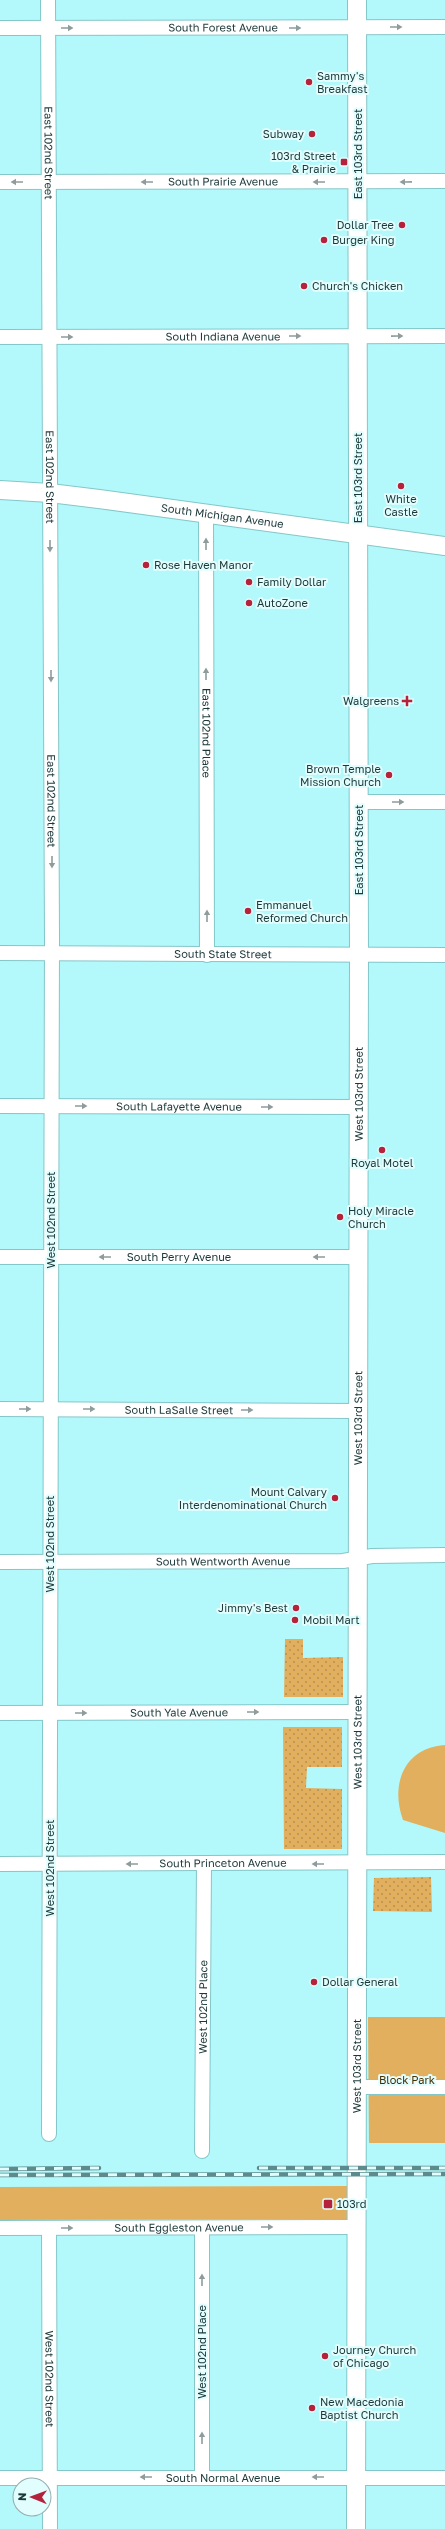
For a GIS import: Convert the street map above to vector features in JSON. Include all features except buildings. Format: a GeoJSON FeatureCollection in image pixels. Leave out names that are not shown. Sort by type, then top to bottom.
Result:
{"type":"FeatureCollection","features":[{"type":"Feature","properties":{"kind":"main road","name":"East 103rd Street"},"geometry":{"type":"LineString","coordinates":[[357,0],[359,956]]}},
{"type":"Feature","properties":{"kind":"main road","name":"South Michigan Avenue"},"geometry":{"type":"LineString","coordinates":[[0,490],[50,493],[206,512],[445,546]]}},
{"type":"Feature","properties":{"kind":"main road","name":"West 103rd Street"},"geometry":{"type":"LineString","coordinates":[[356,2529],[359,956]]}},
{"type":"Feature","properties":{"kind":"street","name":"East 102nd Street"},"geometry":{"type":"LineString","coordinates":[[48,0],[52,954]]}},
{"type":"Feature","properties":{"kind":"street","name":"South Forest Avenue"},"geometry":{"type":"LineString","coordinates":[[0,28],[445,27]]}},
{"type":"Feature","properties":{"kind":"street","name":"South Prairie Avenue"},"geometry":{"type":"LineString","coordinates":[[0,182],[445,181]]}},
{"type":"Feature","properties":{"kind":"street","name":"South Indiana Avenue"},"geometry":{"type":"LineString","coordinates":[[0,337],[445,336]]}},
{"type":"Feature","properties":{"kind":"street","name":"East 102nd Place"},"geometry":{"type":"LineString","coordinates":[[206,512],[207,955]]}},
{"type":"Feature","properties":{"kind":"street"},"geometry":{"type":"LineString","coordinates":[[359,802],[445,802]]}},
{"type":"Feature","properties":{"kind":"street","name":"South State Street"},"geometry":{"type":"LineString","coordinates":[[0,954],[445,955]]}},
{"type":"Feature","properties":{"kind":"street","name":"West 102nd Street"},"geometry":{"type":"LineString","coordinates":[[49,2134],[50,1257],[52,954]]}},
{"type":"Feature","properties":{"kind":"street","name":"South Lafayette Avenue"},"geometry":{"type":"LineString","coordinates":[[0,1106],[359,1107]]}},
{"type":"Feature","properties":{"kind":"street","name":"South Perry Avenue"},"geometry":{"type":"LineString","coordinates":[[0,1257],[358,1257]]}},
{"type":"Feature","properties":{"kind":"street","name":"South LaSalle Street"},"geometry":{"type":"LineString","coordinates":[[0,1409],[50,1408],[358,1411]]}},
{"type":"Feature","properties":{"kind":"street","name":"South Wentworth Avenue"},"geometry":{"type":"LineString","coordinates":[[0,1562],[323,1561],[358,1559],[372,1556],[445,1555]]}},
{"type":"Feature","properties":{"kind":"street","name":"South Yale Avenue"},"geometry":{"type":"LineString","coordinates":[[0,1713],[358,1712]]}},
{"type":"Feature","properties":{"kind":"street","name":"South Princeton Avenue"},"geometry":{"type":"LineString","coordinates":[[0,1864],[357,1864],[445,1862]]}},
{"type":"Feature","properties":{"kind":"street","name":"West 102nd Place"},"geometry":{"type":"LineString","coordinates":[[202,2151],[204,1864]]}},
{"type":"Feature","properties":{"kind":"street"},"geometry":{"type":"LineString","coordinates":[[357,2087],[445,2087]]}},
{"type":"Feature","properties":{"kind":"street","name":"South Eggleston Avenue"},"geometry":{"type":"LineString","coordinates":[[0,2228],[357,2227]]}},
{"type":"Feature","properties":{"kind":"street","name":"West 102nd Street"},"geometry":{"type":"LineString","coordinates":[[49,2228],[50,2477]]}},
{"type":"Feature","properties":{"kind":"street","name":"West 102nd Place"},"geometry":{"type":"LineString","coordinates":[[202,2228],[202,2477]]}},
{"type":"Feature","properties":{"kind":"street","name":"South Normal Avenue"},"geometry":{"type":"LineString","coordinates":[[0,2478],[12,2478]]}},
{"type":"Feature","properties":{"kind":"street","name":"South Normal Avenue"},"geometry":{"type":"LineString","coordinates":[[52,2478],[445,2478]]}},
{"type":"Feature","properties":{"kind":"street","name":"West 102nd Street"},"geometry":{"type":"LineString","coordinates":[[50,2517],[50,2529]]}},
{"type":"Feature","properties":{"kind":"green space"},"geometry":{"type":"Polygon","coordinates":[[[285,1639],[303,1639],[303,1658],[343,1657],[343,1697],[284,1697],[285,1639]]]}},
{"type":"Feature","properties":{"kind":"green space"},"geometry":{"type":"Polygon","coordinates":[[[283,1727],[342,1727],[342,1767],[307,1767],[306,1788],[342,1789],[342,1849],[284,1849],[283,1727]]]}},
{"type":"Feature","properties":{"kind":"green space"},"geometry":{"type":"Polygon","coordinates":[[[445,1745],[445,1833],[403,1820],[399,1807],[398,1794],[400,1781],[404,1770],[410,1761],[419,1753],[431,1748],[445,1745]]]}},
{"type":"Feature","properties":{"kind":"green space"},"geometry":{"type":"Polygon","coordinates":[[[431,1877],[432,1912],[373,1911],[374,1878],[431,1877]]]}},
{"type":"Feature","properties":{"kind":"green space","name":"Block Park"},"geometry":{"type":"Polygon","coordinates":[[[368,2017],[445,2017],[445,2143],[369,2143],[368,2017]]]}},
{"type":"Feature","properties":{"kind":"green space"},"geometry":{"type":"Polygon","coordinates":[[[347,2186],[347,2219],[0,2220],[0,2187],[347,2186]]]}},
{"type":"Feature","properties":{"kind":"railway"},"geometry":{"type":"LineString","coordinates":[[0,2169],[99,2168]]}},
{"type":"Feature","properties":{"kind":"railway"},"geometry":{"type":"LineString","coordinates":[[259,2168],[445,2168]]}},
{"type":"Feature","properties":{"kind":"railway"},"geometry":{"type":"LineString","coordinates":[[0,2175],[445,2174]]}},
{"type":"Feature","properties":{"kind":"place","name":"Sammy's Breakfast"},"geometry":{"type":"Point","coordinates":[309,82]}},
{"type":"Feature","properties":{"kind":"place","name":"Subway"},"geometry":{"type":"Point","coordinates":[312,134]}},
{"type":"Feature","properties":{"kind":"place","name":"103rd Street & Prairie"},"geometry":{"type":"Point","coordinates":[344,162]}},
{"type":"Feature","properties":{"kind":"place","name":"Dollar Tree"},"geometry":{"type":"Point","coordinates":[402,225]}},
{"type":"Feature","properties":{"kind":"place","name":"Burger King"},"geometry":{"type":"Point","coordinates":[324,240]}},
{"type":"Feature","properties":{"kind":"place","name":"Church's Chicken"},"geometry":{"type":"Point","coordinates":[304,286]}},
{"type":"Feature","properties":{"kind":"place","name":"White Castle"},"geometry":{"type":"Point","coordinates":[401,486]}},
{"type":"Feature","properties":{"kind":"place","name":"Rose Haven Manor"},"geometry":{"type":"Point","coordinates":[146,565]}},
{"type":"Feature","properties":{"kind":"place","name":"Family Dollar"},"geometry":{"type":"Point","coordinates":[249,582]}},
{"type":"Feature","properties":{"kind":"place","name":"AutoZone"},"geometry":{"type":"Point","coordinates":[249,603]}},
{"type":"Feature","properties":{"kind":"place","name":"Walgreens"},"geometry":{"type":"Point","coordinates":[407,701]}},
{"type":"Feature","properties":{"kind":"place","name":"Brown Temple Mission Church"},"geometry":{"type":"Point","coordinates":[389,775]}},
{"type":"Feature","properties":{"kind":"place","name":"Emmanuel Reformed Church"},"geometry":{"type":"Point","coordinates":[248,911]}},
{"type":"Feature","properties":{"kind":"place","name":"Royal Motel"},"geometry":{"type":"Point","coordinates":[382,1150]}},
{"type":"Feature","properties":{"kind":"place","name":"Holy Miracle Church"},"geometry":{"type":"Point","coordinates":[340,1217]}},
{"type":"Feature","properties":{"kind":"place","name":"Mount Calvary Interdenominational Church"},"geometry":{"type":"Point","coordinates":[335,1498]}},
{"type":"Feature","properties":{"kind":"place","name":"Jimmy's Best"},"geometry":{"type":"Point","coordinates":[296,1608]}},
{"type":"Feature","properties":{"kind":"place","name":"Mobil Mart"},"geometry":{"type":"Point","coordinates":[295,1620]}},
{"type":"Feature","properties":{"kind":"place","name":"Dollar General"},"geometry":{"type":"Point","coordinates":[314,1982]}},
{"type":"Feature","properties":{"kind":"place","name":"103rd"},"geometry":{"type":"Point","coordinates":[328,2204]}},
{"type":"Feature","properties":{"kind":"place","name":"Journey Church of Chicago"},"geometry":{"type":"Point","coordinates":[325,2356]}},
{"type":"Feature","properties":{"kind":"place","name":"New Macedonia Baptist Church"},"geometry":{"type":"Point","coordinates":[312,2408]}}]}
